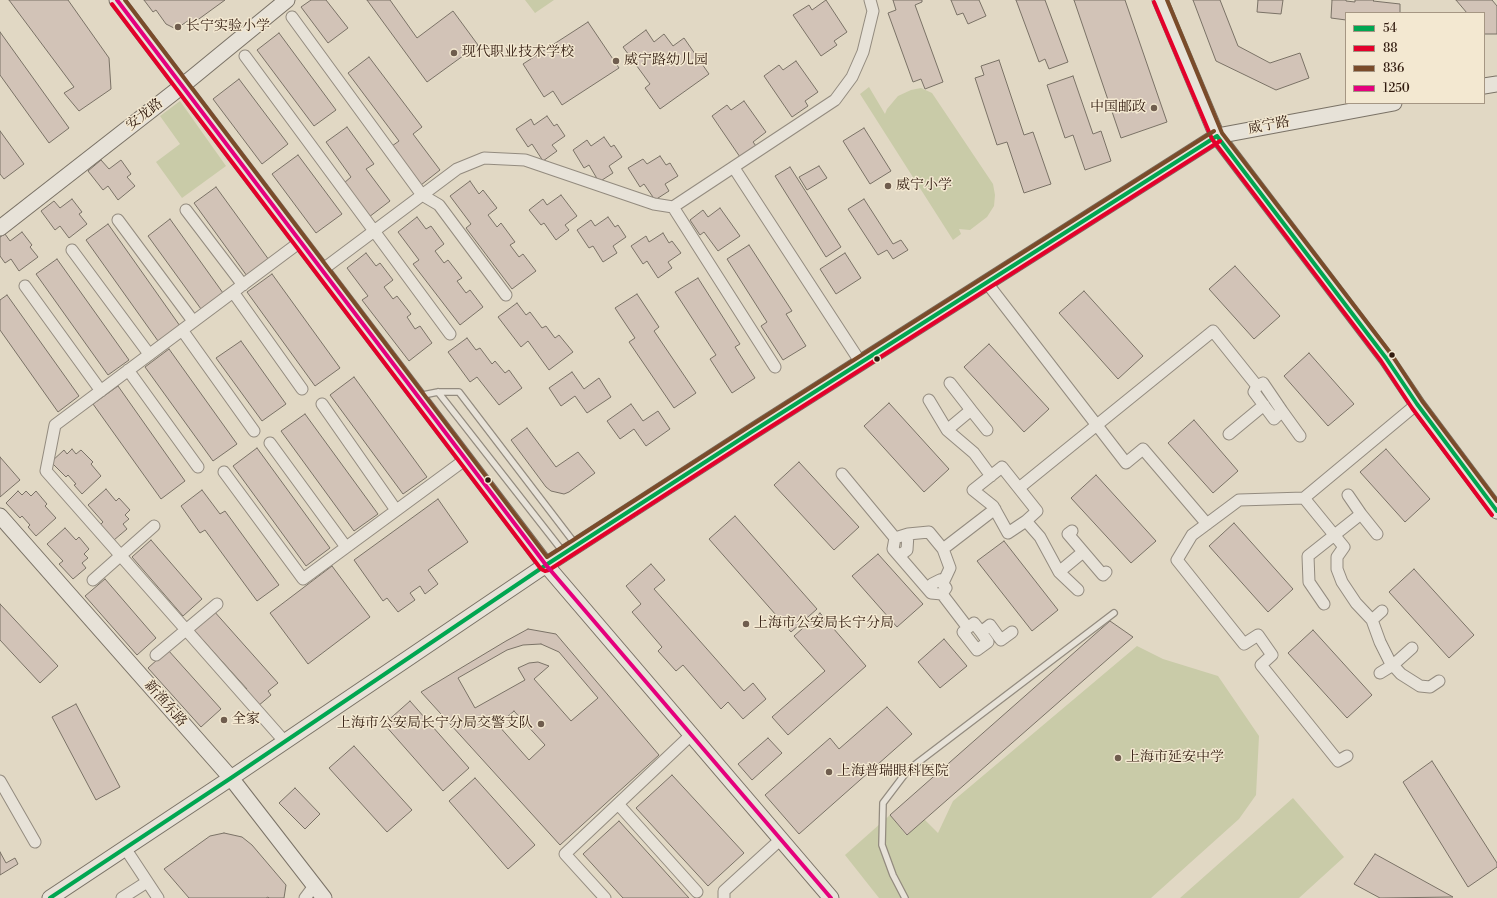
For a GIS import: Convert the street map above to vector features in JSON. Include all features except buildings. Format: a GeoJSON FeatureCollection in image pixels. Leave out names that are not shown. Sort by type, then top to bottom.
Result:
{"type":"FeatureCollection","features":[{"type":"Feature","properties":{"kind":"street"},"geometry":{"type":"LineString","coordinates":[[117,0],[546,565],[831,898]]}},
{"type":"Feature","properties":{"kind":"street","name":"安龙路"},"geometry":{"type":"LineString","coordinates":[[0,228],[182,86],[287,0]]}},
{"type":"Feature","properties":{"kind":"street"},"geometry":{"type":"LineString","coordinates":[[322,270],[458,169],[484,158],[525,160],[654,204],[673,207],[835,100],[852,77],[863,52],[873,11],[870,0]]}},
{"type":"Feature","properties":{"kind":"street"},"geometry":{"type":"LineString","coordinates":[[1160,0],[1217,136],[1386,358],[1417,404],[1497,511]]}},
{"type":"Feature","properties":{"kind":"street"},"geometry":{"type":"LineString","coordinates":[[292,17],[422,195],[439,205],[506,295]]}},
{"type":"Feature","properties":{"kind":"street"},"geometry":{"type":"LineString","coordinates":[[245,56],[450,334]]}},
{"type":"Feature","properties":{"kind":"street"},"geometry":{"type":"LineString","coordinates":[[1485,86],[1497,84]]}},
{"type":"Feature","properties":{"kind":"street","name":"威宁路"},"geometry":{"type":"LineString","coordinates":[[50,898],[285,742],[546,565],[1217,136],[1389,104]]}},
{"type":"Feature","properties":{"kind":"street"},"geometry":{"type":"LineString","coordinates":[[734,168],[861,363]]}},
{"type":"Feature","properties":{"kind":"street"},"geometry":{"type":"LineString","coordinates":[[673,207],[775,367]]}},
{"type":"Feature","properties":{"kind":"street"},"geometry":{"type":"LineString","coordinates":[[186,210],[243,285]]}},
{"type":"Feature","properties":{"kind":"street"},"geometry":{"type":"LineString","coordinates":[[118,220],[193,322]]}},
{"type":"Feature","properties":{"kind":"street"},"geometry":{"type":"LineString","coordinates":[[285,742],[46,471],[56,425],[300,242]]}},
{"type":"Feature","properties":{"kind":"street"},"geometry":{"type":"LineString","coordinates":[[72,250],[149,354]]}},
{"type":"Feature","properties":{"kind":"street"},"geometry":{"type":"LineString","coordinates":[[987,283],[1126,463],[1143,449],[1207,524]]}},
{"type":"Feature","properties":{"kind":"street"},"geometry":{"type":"LineString","coordinates":[[25,286],[101,391]]}},
{"type":"Feature","properties":{"kind":"street"},"geometry":{"type":"LineString","coordinates":[[233,292],[302,389]]}},
{"type":"Feature","properties":{"kind":"street"},"geometry":{"type":"LineString","coordinates":[[182,330],[254,431]]}},
{"type":"Feature","properties":{"kind":"street"},"geometry":{"type":"LineString","coordinates":[[1019,488],[1212,331],[1257,386]]}},
{"type":"Feature","properties":{"kind":"street"},"geometry":{"type":"LineString","coordinates":[[128,370],[198,467]]}},
{"type":"Feature","properties":{"kind":"street"},"geometry":{"type":"LineString","coordinates":[[950,383],[987,430]]}},
{"type":"Feature","properties":{"kind":"street"},"geometry":{"type":"LineString","coordinates":[[1282,411],[1274,419],[1254,392],[1257,386],[1263,383],[1300,436]]}},
{"type":"Feature","properties":{"kind":"street"},"geometry":{"type":"LineString","coordinates":[[929,400],[947,430],[974,453],[991,476]]}},
{"type":"Feature","properties":{"kind":"street"},"geometry":{"type":"LineString","coordinates":[[322,404],[396,510]]}},
{"type":"Feature","properties":{"kind":"street"},"geometry":{"type":"LineString","coordinates":[[1347,756],[1338,761],[1261,665],[1272,655],[1258,635],[1244,644],[1178,560],[1192,535],[1239,500],[1304,498],[1417,404]]}},
{"type":"Feature","properties":{"kind":"street"},"geometry":{"type":"LineString","coordinates":[[1229,434],[1264,405]]}},
{"type":"Feature","properties":{"kind":"street"},"geometry":{"type":"LineString","coordinates":[[947,430],[971,410]]}},
{"type":"Feature","properties":{"kind":"street"},"geometry":{"type":"LineString","coordinates":[[270,443],[346,547]]}},
{"type":"Feature","properties":{"kind":"street"},"geometry":{"type":"LineString","coordinates":[[224,472],[303,579],[466,459]]}},
{"type":"Feature","properties":{"kind":"street"},"geometry":{"type":"LineString","coordinates":[[1002,467],[1037,511],[1026,521],[1008,533],[995,509],[973,490],[991,476],[1002,467]]}},
{"type":"Feature","properties":{"kind":"street"},"geometry":{"type":"LineString","coordinates":[[842,474],[895,538],[893,549],[899,556],[939,590],[968,628]]}},
{"type":"Feature","properties":{"kind":"street"},"geometry":{"type":"LineString","coordinates":[[1348,495],[1377,534]]}},
{"type":"Feature","properties":{"kind":"street"},"geometry":{"type":"LineString","coordinates":[[1304,498],[1344,547],[1337,557],[1337,569],[1342,582],[1356,603],[1372,620],[1380,642],[1393,665],[1401,674],[1420,686],[1430,687],[1439,681]]}},
{"type":"Feature","properties":{"kind":"street"},"geometry":{"type":"LineString","coordinates":[[943,549],[995,509]]}},
{"type":"Feature","properties":{"kind":"street"},"geometry":{"type":"LineString","coordinates":[[1324,604],[1309,582],[1308,556],[1362,514]]}},
{"type":"Feature","properties":{"kind":"street","name":"新渔东路"},"geometry":{"type":"LineString","coordinates":[[0,516],[231,778],[324,898]]}},
{"type":"Feature","properties":{"kind":"street"},"geometry":{"type":"LineString","coordinates":[[1026,521],[1040,537],[1059,572],[1078,590]]}},
{"type":"Feature","properties":{"kind":"street"},"geometry":{"type":"LineString","coordinates":[[93,580],[154,526]]}},
{"type":"Feature","properties":{"kind":"street"},"geometry":{"type":"LineString","coordinates":[[1072,531],[1068,534],[1103,575],[1106,572]]}},
{"type":"Feature","properties":{"kind":"street"},"geometry":{"type":"LineString","coordinates":[[895,538],[908,534],[929,532],[943,549],[950,568],[939,590]]}},
{"type":"Feature","properties":{"kind":"street"},"geometry":{"type":"LineString","coordinates":[[899,556],[907,550],[908,534]]}},
{"type":"Feature","properties":{"kind":"street"},"geometry":{"type":"LineString","coordinates":[[1059,572],[1083,552]]}},
{"type":"Feature","properties":{"kind":"street"},"geometry":{"type":"LineString","coordinates":[[156,655],[217,604]]}},
{"type":"Feature","properties":{"kind":"street"},"geometry":{"type":"LineString","coordinates":[[1372,620],[1382,611]]}},
{"type":"Feature","properties":{"kind":"street"},"geometry":{"type":"LineString","coordinates":[[974,623],[981,632],[988,642],[977,650],[963,632],[974,623]]}},
{"type":"Feature","properties":{"kind":"street"},"geometry":{"type":"LineString","coordinates":[[981,632],[990,625],[1001,640],[1012,632]]}},
{"type":"Feature","properties":{"kind":"street"},"geometry":{"type":"LineString","coordinates":[[1380,673],[1393,665],[1412,648]]}},
{"type":"Feature","properties":{"kind":"street"},"geometry":{"type":"LineString","coordinates":[[605,898],[565,854],[692,734]]}},
{"type":"Feature","properties":{"kind":"street"},"geometry":{"type":"LineString","coordinates":[[0,781],[35,842]]}},
{"type":"Feature","properties":{"kind":"street"},"geometry":{"type":"LineString","coordinates":[[618,804],[697,892]]}},
{"type":"Feature","properties":{"kind":"street"},"geometry":{"type":"LineString","coordinates":[[724,898],[724,891],[781,839]]}},
{"type":"Feature","properties":{"kind":"street"},"geometry":{"type":"LineString","coordinates":[[125,848],[158,898]]}},
{"type":"Feature","properties":{"kind":"street"},"geometry":{"type":"LineString","coordinates":[[122,898],[147,882]]}},
{"type":"Feature","properties":{"kind":"street"},"geometry":{"type":"LineString","coordinates":[[305,898],[314,886]]}},
{"type":"Feature","properties":{"kind":"lane"},"geometry":{"type":"LineString","coordinates":[[418,396],[438,392],[459,392],[571,549]]}},
{"type":"Feature","properties":{"kind":"lane"},"geometry":{"type":"LineString","coordinates":[[438,392],[501,470],[571,549]]}},
{"type":"Feature","properties":{"kind":"lane"},"geometry":{"type":"LineString","coordinates":[[905,898],[893,875],[882,845],[883,802],[908,770],[1114,613]]}},
{"type":"Feature","properties":{"kind":"green space"},"geometry":{"type":"Polygon","coordinates":[[[525,0],[554,0],[535,13],[525,0]]]}},
{"type":"Feature","properties":{"kind":"green space"},"geometry":{"type":"Polygon","coordinates":[[[869,87],[885,114],[887,109],[898,96],[911,90],[921,88],[932,93],[993,184],[995,195],[994,206],[987,217],[970,230],[959,229],[961,234],[953,240],[860,94],[869,87]]]}},
{"type":"Feature","properties":{"kind":"green space"},"geometry":{"type":"Polygon","coordinates":[[[180,101],[226,166],[182,198],[156,162],[180,144],[160,116],[180,101]]]}},
{"type":"Feature","properties":{"kind":"green space"},"geometry":{"type":"Polygon","coordinates":[[[1137,646],[1163,659],[1218,676],[1259,736],[1256,795],[1239,819],[1151,898],[879,898],[845,855],[890,815],[906,835],[924,819],[938,833],[953,801],[1137,646]]]}},
{"type":"Feature","properties":{"kind":"green space"},"geometry":{"type":"Polygon","coordinates":[[[1293,798],[1344,857],[1299,898],[1180,898],[1293,798]]]}},
{"type":"Feature","properties":{"kind":"transit line","name":"1250"},"geometry":{"type":"LineString","coordinates":[[117,0],[546,565],[831,898]]}},
{"type":"Feature","properties":{"kind":"transit line","name":"836"},"geometry":{"type":"LineString","coordinates":[[125,0],[547,557],[1214,131]]}},
{"type":"Feature","properties":{"kind":"transit line","name":"836"},"geometry":{"type":"LineString","coordinates":[[1167,0],[1222,133],[1391,354],[1422,401],[1497,501]]}},
{"type":"Feature","properties":{"kind":"transit line","name":"88"},"geometry":{"type":"LineString","coordinates":[[1154,2],[1212,139],[1381,361],[1412,408],[1492,515]]}},
{"type":"Feature","properties":{"kind":"transit line","name":"88"},"geometry":{"type":"LineString","coordinates":[[112,4],[541,569],[545,571],[549,570],[753,438],[1220,141]]}},
{"type":"Feature","properties":{"kind":"transit line","name":"54"},"geometry":{"type":"LineString","coordinates":[[1217,136],[1386,358],[1417,404],[1497,511]]}},
{"type":"Feature","properties":{"kind":"transit line","name":"54"},"geometry":{"type":"LineString","coordinates":[[50,898],[231,778],[546,565],[750,433],[1217,136]]}},
{"type":"Feature","properties":{"kind":"place","name":"长宁实验小学"},"geometry":{"type":"Point","coordinates":[178,27]}},
{"type":"Feature","properties":{"kind":"place","name":"现代职业技术学校"},"geometry":{"type":"Point","coordinates":[454,53]}},
{"type":"Feature","properties":{"kind":"place","name":"威宁路幼儿园"},"geometry":{"type":"Point","coordinates":[616,61]}},
{"type":"Feature","properties":{"kind":"place","name":"中国邮政"},"geometry":{"type":"Point","coordinates":[1154,108]}},
{"type":"Feature","properties":{"kind":"place","name":"威宁小学"},"geometry":{"type":"Point","coordinates":[888,186]}},
{"type":"Feature","properties":{"kind":"place","name":"上海市公安局长宁分局"},"geometry":{"type":"Point","coordinates":[746,624]}},
{"type":"Feature","properties":{"kind":"place","name":"全家"},"geometry":{"type":"Point","coordinates":[224,720]}},
{"type":"Feature","properties":{"kind":"place","name":"上海市公安局长宁分局交警支队"},"geometry":{"type":"Point","coordinates":[541,724]}},
{"type":"Feature","properties":{"kind":"place","name":"上海市延安中学"},"geometry":{"type":"Point","coordinates":[1118,758]}},
{"type":"Feature","properties":{"kind":"place","name":"上海普瑞眼科医院"},"geometry":{"type":"Point","coordinates":[829,772]}}]}
